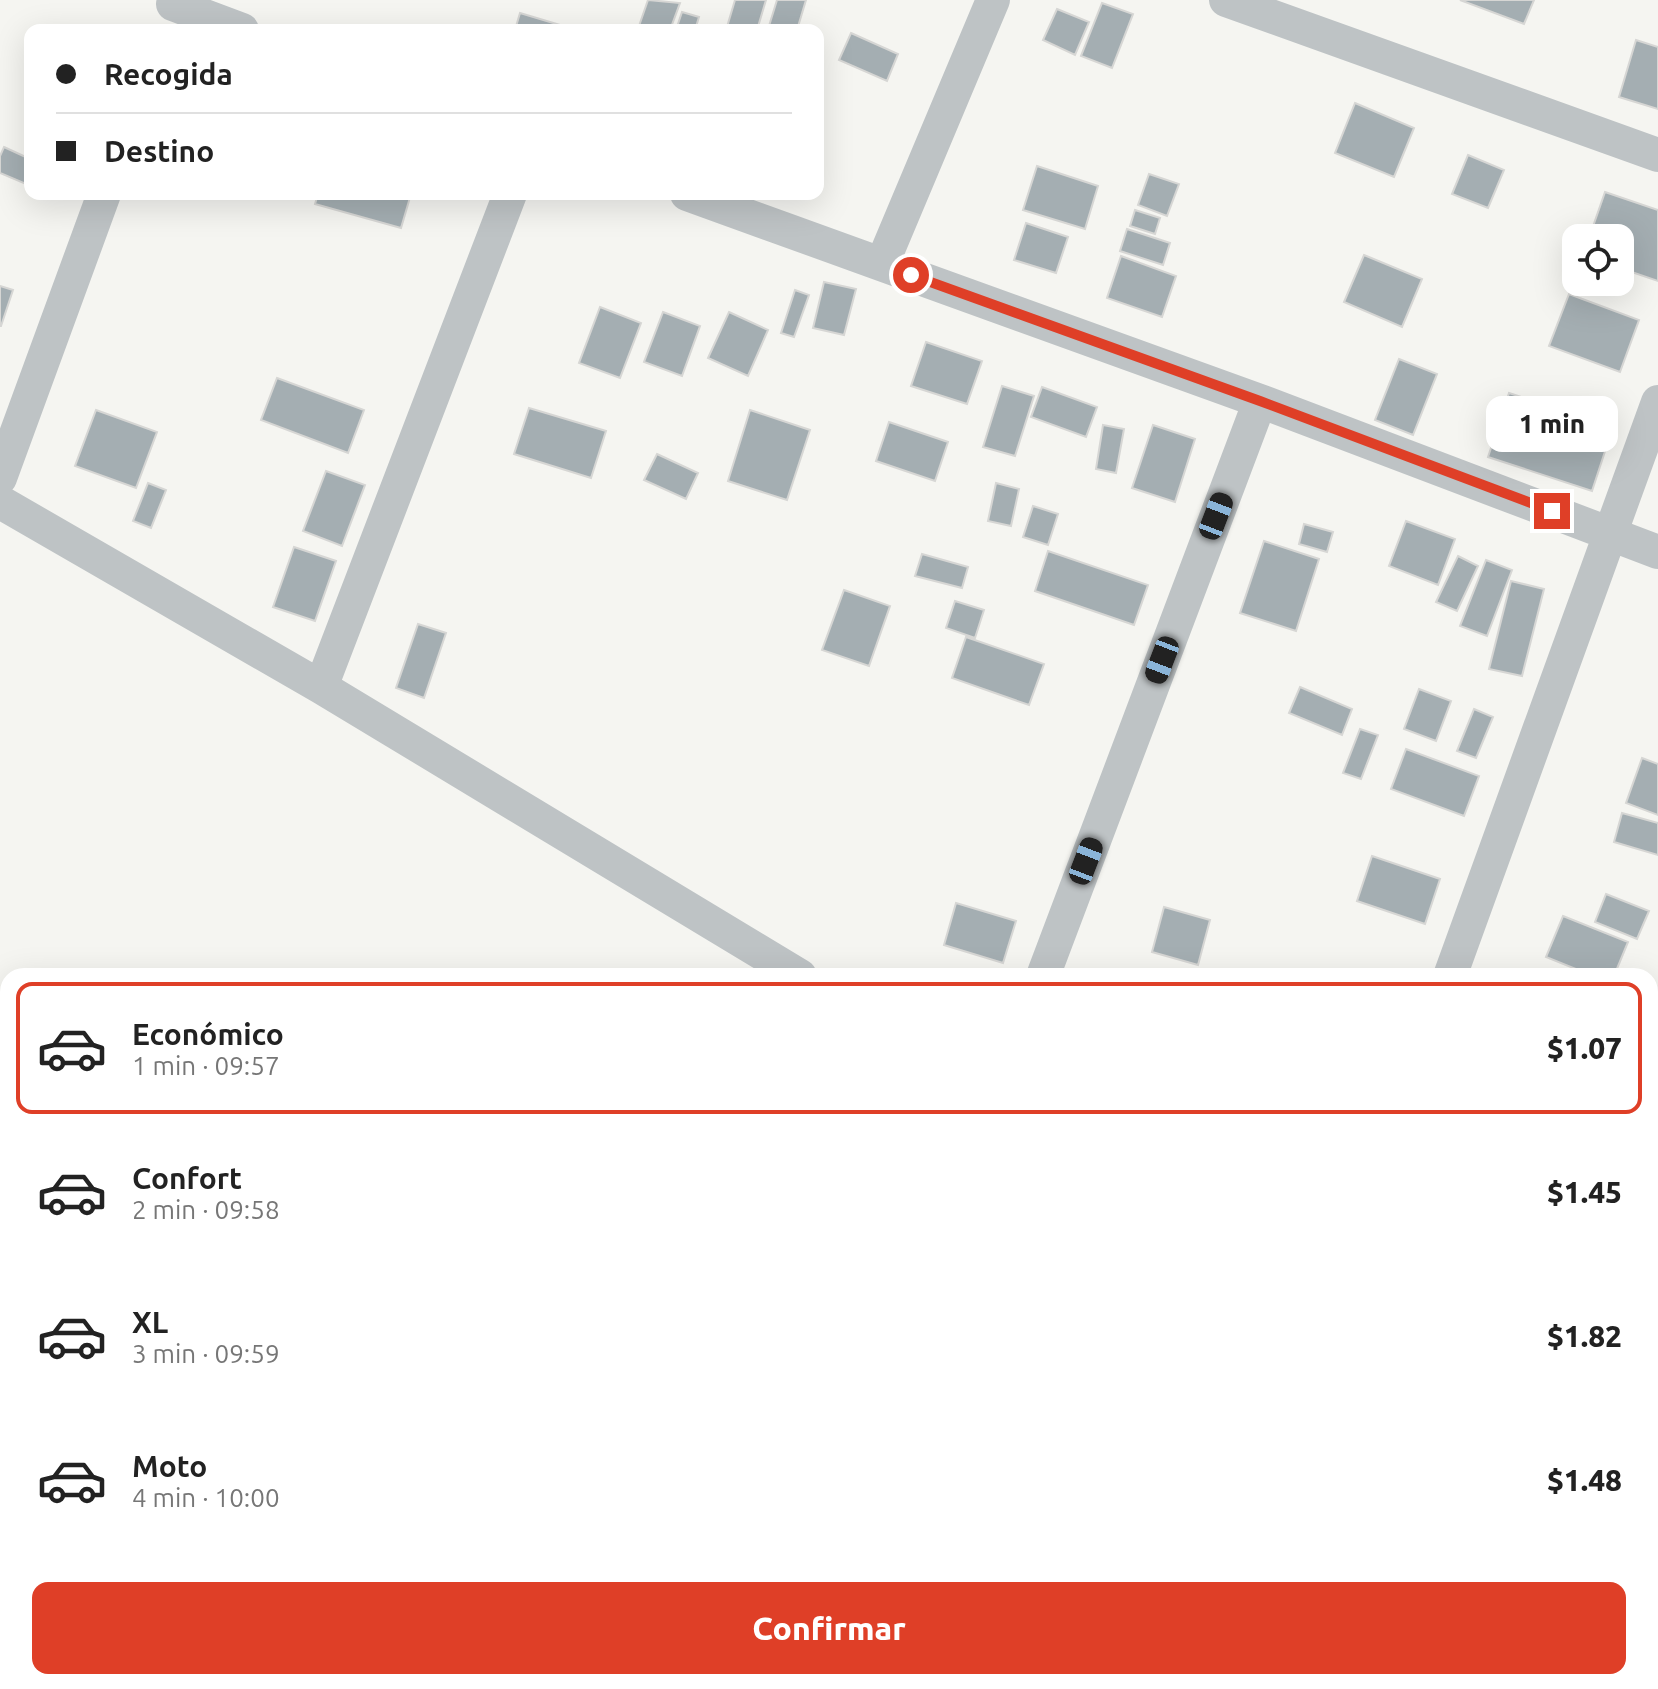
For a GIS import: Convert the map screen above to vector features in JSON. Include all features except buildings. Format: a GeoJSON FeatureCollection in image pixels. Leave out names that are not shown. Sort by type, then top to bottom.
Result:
{"type":"FeatureCollection","features":[{"type":"Feature","properties":{"kind":"street"},"geometry":{"type":"LineString","coordinates":[[882,264],[993,0]]}},
{"type":"Feature","properties":{"kind":"street"},"geometry":{"type":"LineString","coordinates":[[1226,0],[1658,155]]}},
{"type":"Feature","properties":{"kind":"street"},"geometry":{"type":"LineString","coordinates":[[171,11],[220,24]]}},
{"type":"Feature","properties":{"kind":"street"},"geometry":{"type":"LineString","coordinates":[[0,478],[102,200]]}},
{"type":"Feature","properties":{"kind":"street"},"geometry":{"type":"LineString","coordinates":[[321,687],[508,200]]}},
{"type":"Feature","properties":{"kind":"street"},"geometry":{"type":"LineString","coordinates":[[704,200],[1260,401],[1658,552]]}},
{"type":"Feature","properties":{"kind":"street"},"geometry":{"type":"LineString","coordinates":[[1046,968],[1260,401]]}},
{"type":"Feature","properties":{"kind":"street"},"geometry":{"type":"LineString","coordinates":[[1453,968],[1658,402]]}},
{"type":"Feature","properties":{"kind":"street"},"geometry":{"type":"LineString","coordinates":[[0,502],[321,687],[787,968]]}},
{"type":"Feature","properties":{"kind":"route"},"geometry":{"type":"LineString","coordinates":[[911,275],[1552,511]]}}]}
